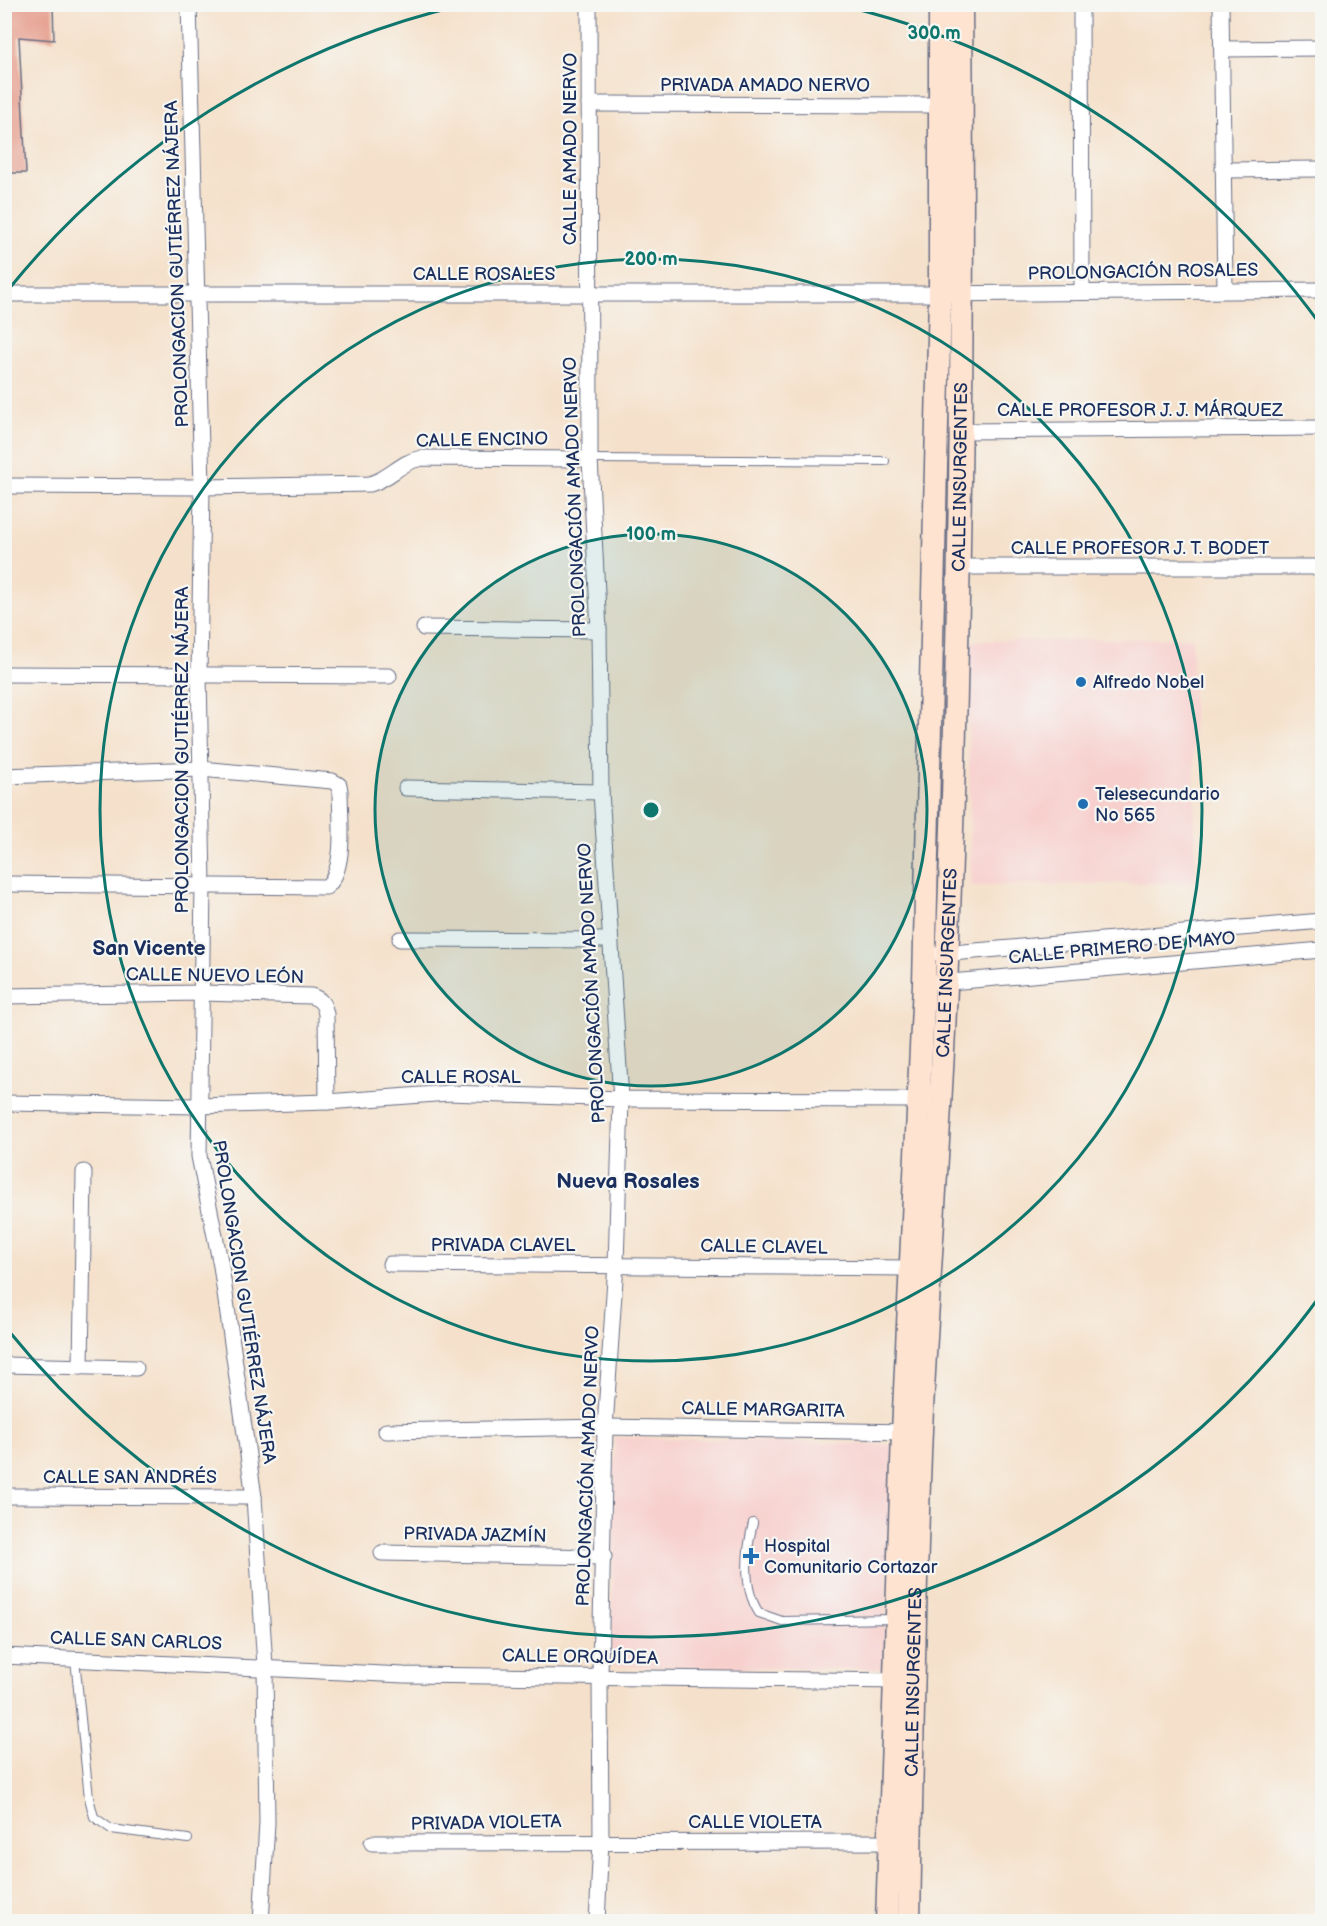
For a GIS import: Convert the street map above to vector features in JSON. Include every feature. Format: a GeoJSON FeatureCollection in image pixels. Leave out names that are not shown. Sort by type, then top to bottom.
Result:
{"type":"FeatureCollection","features":[{"type":"Feature","properties":{"kind":"main road","name":"CALLE INSURGENTES"},"geometry":{"type":"LineString","coordinates":[[887,1922],[899,1842],[912,1432],[935,983],[940,4]]}},
{"type":"Feature","properties":{"kind":"main road","name":"CALLE INSURGENTES"},"geometry":{"type":"LineString","coordinates":[[935,955],[958,567],[959,431],[964,293],[961,4]]}},
{"type":"Feature","properties":{"kind":"main road","name":"CALLE INSURGENTES"},"geometry":{"type":"LineString","coordinates":[[903,1681],[896,1618],[912,1432],[912,1268],[929,1100]]}},
{"type":"Feature","properties":{"kind":"main road","name":"CALLE INSURGENTES"},"geometry":{"type":"LineString","coordinates":[[899,1842],[909,1922]]}},
{"type":"Feature","properties":{"kind":"street","name":"PROLONGACION GUTIÉRREZ NÁJERA"},"geometry":{"type":"LineString","coordinates":[[189,4],[202,487],[199,675],[203,885],[198,1106],[202,1184],[220,1266],[255,1497],[265,1666],[267,1823],[261,1922]]}},
{"type":"Feature","properties":{"kind":"street","name":"CALLE AMADO NERVO"},"geometry":{"type":"LineString","coordinates":[[589,4],[590,293]]}},
{"type":"Feature","properties":{"kind":"street"},"geometry":{"type":"LineString","coordinates":[[1081,4],[1082,292]]}},
{"type":"Feature","properties":{"kind":"street"},"geometry":{"type":"LineString","coordinates":[[1221,4],[1225,290]]}},
{"type":"Feature","properties":{"kind":"street"},"geometry":{"type":"LineString","coordinates":[[1222,49],[1323,48]]}},
{"type":"Feature","properties":{"kind":"street","name":"PRIVADA AMADO NERVO"},"geometry":{"type":"LineString","coordinates":[[589,104],[941,105]]}},
{"type":"Feature","properties":{"kind":"street"},"geometry":{"type":"LineString","coordinates":[[1223,170],[1323,169]]}},
{"type":"Feature","properties":{"kind":"street","name":"PROLONGACIÓN ROSALES"},"geometry":{"type":"LineString","coordinates":[[964,293],[1323,290]]}},
{"type":"Feature","properties":{"kind":"street","name":"PROLONGACIÓN AMADO NERVO"},"geometry":{"type":"LineString","coordinates":[[590,293],[590,459],[599,630],[601,792],[621,1099],[616,1264],[605,1427],[600,1676],[601,1841],[597,1922]]}},
{"type":"Feature","properties":{"kind":"street","name":"CALLE ROSALES"},"geometry":{"type":"LineString","coordinates":[[4,294],[964,293]]}},
{"type":"Feature","properties":{"kind":"street","name":"CALLE PROFESOR J. J. MÁRQUEZ"},"geometry":{"type":"LineString","coordinates":[[959,431],[1323,428]]}},
{"type":"Feature","properties":{"kind":"street","name":"CALLE ENCINO"},"geometry":{"type":"LineString","coordinates":[[4,486],[202,487],[370,484],[387,478],[406,462],[422,458],[590,459]]}},
{"type":"Feature","properties":{"kind":"street","name":"CALLE PROFESOR J. T. BODET"},"geometry":{"type":"LineString","coordinates":[[958,567],[1323,567]]}},
{"type":"Feature","properties":{"kind":"street"},"geometry":{"type":"LineString","coordinates":[[424,628],[599,630]]}},
{"type":"Feature","properties":{"kind":"street"},"geometry":{"type":"LineString","coordinates":[[4,674],[389,676]]}},
{"type":"Feature","properties":{"kind":"street"},"geometry":{"type":"LineString","coordinates":[[4,776],[201,769],[332,781],[339,785],[340,792],[339,864],[332,882],[326,887],[4,884]]}},
{"type":"Feature","properties":{"kind":"street"},"geometry":{"type":"LineString","coordinates":[[406,788],[601,792]]}},
{"type":"Feature","properties":{"kind":"street","name":"CALLE PRIMERO DE MAYO"},"geometry":{"type":"LineString","coordinates":[[935,955],[1323,921]]}},
{"type":"Feature","properties":{"kind":"street"},"geometry":{"type":"LineString","coordinates":[[400,939],[609,940]]}},
{"type":"Feature","properties":{"kind":"street","name":"CALLE PRIMERO DE MAYO"},"geometry":{"type":"LineString","coordinates":[[935,983],[1323,950]]}},
{"type":"Feature","properties":{"kind":"street","name":"CALLE NUEVO LEÓN"},"geometry":{"type":"LineString","coordinates":[[4,996],[202,993],[318,998],[324,1005],[326,1014],[327,1102]]}},
{"type":"Feature","properties":{"kind":"street","name":"CALLE ROSAL"},"geometry":{"type":"LineString","coordinates":[[4,1103],[198,1106],[327,1102],[449,1093],[621,1099],[929,1100]]}},
{"type":"Feature","properties":{"kind":"street"},"geometry":{"type":"LineString","coordinates":[[81,1367],[84,1172]]}},
{"type":"Feature","properties":{"kind":"street","name":"PRIVADA CLAVEL"},"geometry":{"type":"LineString","coordinates":[[390,1264],[616,1264]]}},
{"type":"Feature","properties":{"kind":"street","name":"CALLE CLAVEL"},"geometry":{"type":"LineString","coordinates":[[616,1264],[912,1268]]}},
{"type":"Feature","properties":{"kind":"street"},"geometry":{"type":"LineString","coordinates":[[4,1365],[136,1368]]}},
{"type":"Feature","properties":{"kind":"street","name":"CALLE MARGARITA"},"geometry":{"type":"LineString","coordinates":[[386,1431],[605,1427],[912,1432]]}},
{"type":"Feature","properties":{"kind":"street","name":"CALLE SAN ANDRÉS"},"geometry":{"type":"LineString","coordinates":[[4,1496],[255,1497]]}},
{"type":"Feature","properties":{"kind":"street","name":"PRIVADA JAZMÍN"},"geometry":{"type":"LineString","coordinates":[[382,1553],[604,1557]]}},
{"type":"Feature","properties":{"kind":"street","name":"CALLE SAN CARLOS"},"geometry":{"type":"LineString","coordinates":[[4,1656],[265,1666]]}},
{"type":"Feature","properties":{"kind":"street","name":"CALLE ORQUÍDEA"},"geometry":{"type":"LineString","coordinates":[[265,1666],[394,1674],[903,1681]]}},
{"type":"Feature","properties":{"kind":"street","name":"CALLE VIOLETA"},"geometry":{"type":"LineString","coordinates":[[601,1841],[899,1842]]}},
{"type":"Feature","properties":{"kind":"street","name":"PRIVADA VIOLETA"},"geometry":{"type":"LineString","coordinates":[[372,1843],[601,1841]]}},
{"type":"Feature","properties":{"kind":"lane"},"geometry":{"type":"LineString","coordinates":[[590,459],[885,461]]}},
{"type":"Feature","properties":{"kind":"lane"},"geometry":{"type":"LineString","coordinates":[[753,1523],[747,1556],[748,1580],[759,1613],[782,1621],[896,1618]]}},
{"type":"Feature","properties":{"kind":"lane"},"geometry":{"type":"LineString","coordinates":[[75,1657],[88,1798],[94,1817],[111,1829],[188,1839]]}},
{"type":"Feature","properties":{"kind":"shaded area","name":"Telesecundario No 565"},"geometry":{"type":"Polygon","coordinates":[[[1192,638],[1196,882],[971,886],[967,641],[1192,638]]]}},
{"type":"Feature","properties":{"kind":"shaded area","name":"Hospital Comunitario Cortazar"},"geometry":{"type":"Polygon","coordinates":[[[615,1437],[893,1445],[884,1669],[611,1666],[615,1437]]]}},
{"type":"Feature","properties":{"kind":"building"},"geometry":{"type":"Polygon","coordinates":[[[4,4],[53,4],[54,40],[19,37],[26,173],[4,173],[4,4]]]}},
{"type":"Feature","properties":{"kind":"place","name":"Alfredo Nobel"},"geometry":{"type":"Point","coordinates":[1081,682]}},
{"type":"Feature","properties":{"kind":"place","name":"Telesecundario No 565"},"geometry":{"type":"Point","coordinates":[1083,804]}},
{"type":"Feature","properties":{"kind":"place","name":"Hospital Comunitario Cortazar"},"geometry":{"type":"Point","coordinates":[751,1556]}},
{"type":"Feature","properties":{"kind":"district","name":"San Vicente"},"geometry":{"type":"Point","coordinates":[149,948]}},
{"type":"Feature","properties":{"kind":"district","name":"Nueva Rosales"},"geometry":{"type":"Point","coordinates":[628,1181]}}]}
